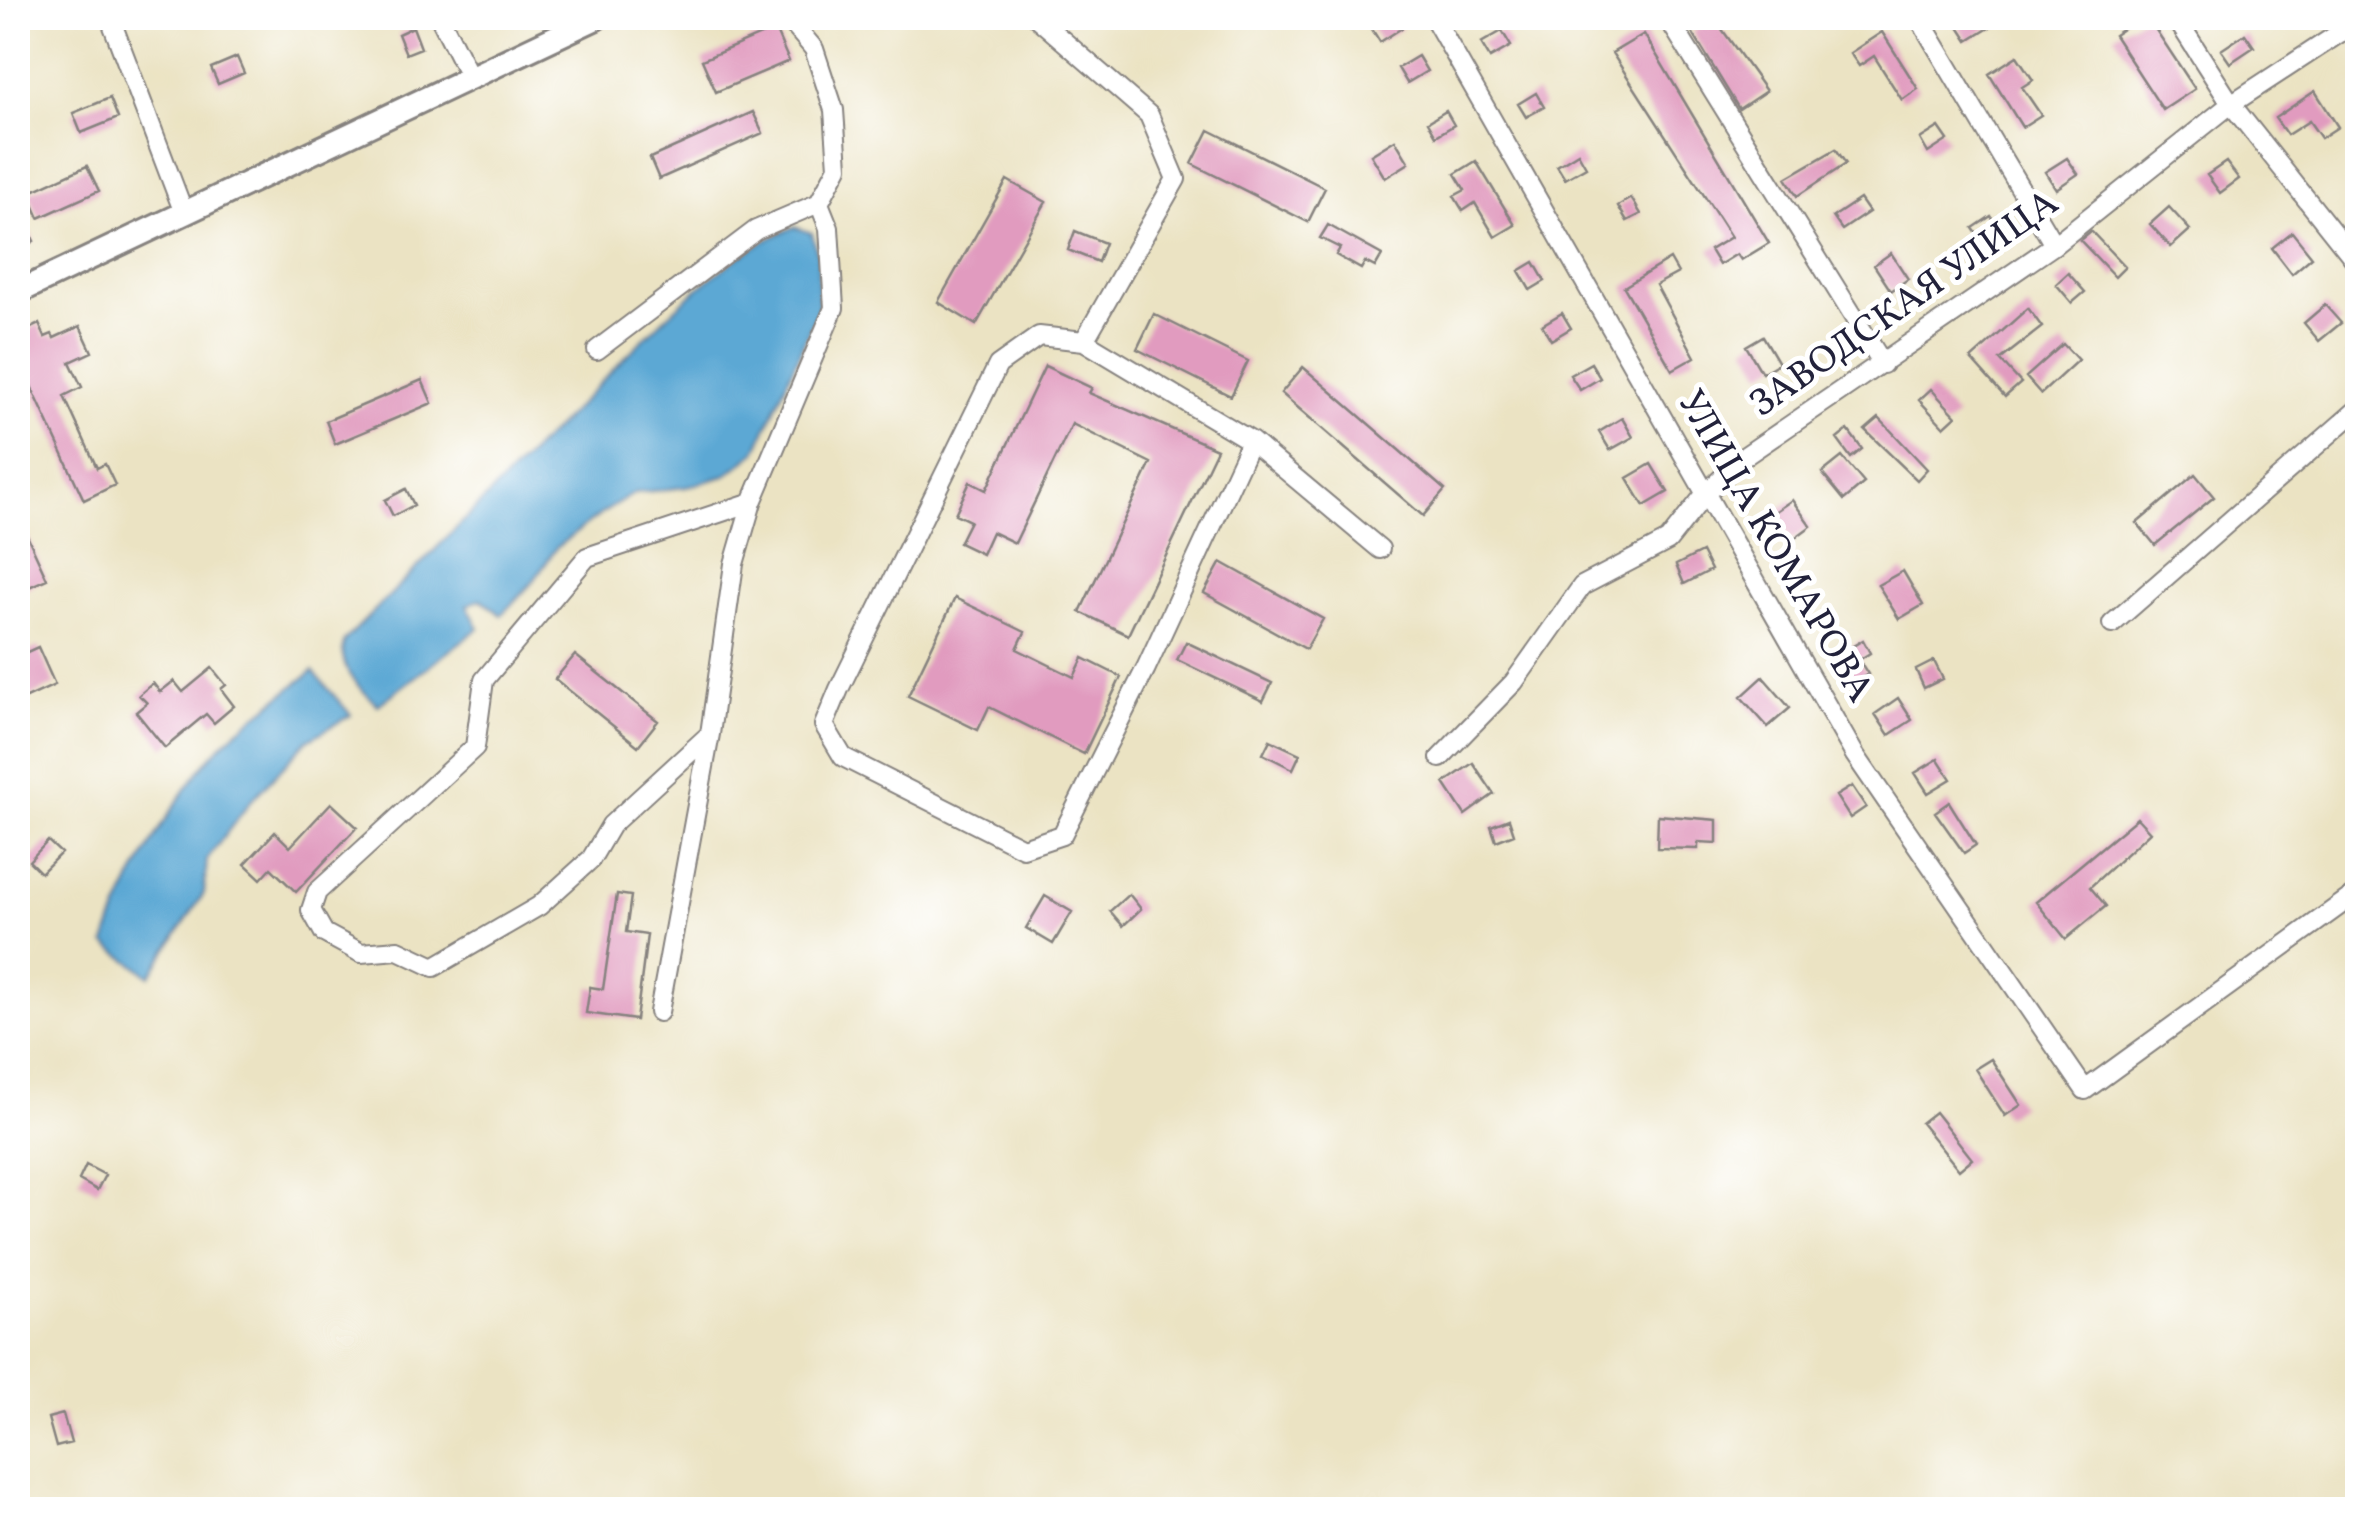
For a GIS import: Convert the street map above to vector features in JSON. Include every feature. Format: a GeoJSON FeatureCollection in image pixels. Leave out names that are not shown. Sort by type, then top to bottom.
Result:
{"type":"FeatureCollection","features":[{"type":"Feature","properties":{"kind":"main road"},"geometry":{"type":"LineString","coordinates":[[18,292],[596,18]]}},
{"type":"Feature","properties":{"kind":"street"},"geometry":{"type":"LineString","coordinates":[[110,18],[184,213]]}},
{"type":"Feature","properties":{"kind":"street"},"geometry":{"type":"LineString","coordinates":[[440,18],[470,77]]}},
{"type":"Feature","properties":{"kind":"street"},"geometry":{"type":"LineString","coordinates":[[597,350],[756,230],[819,204],[838,167],[834,110],[814,50],[788,18]]}},
{"type":"Feature","properties":{"kind":"street"},"geometry":{"type":"LineString","coordinates":[[1037,18],[1149,115],[1176,179],[1084,341]]}},
{"type":"Feature","properties":{"kind":"street","name":"УЛИЦА КОМАРОВА"},"geometry":{"type":"LineString","coordinates":[[1434,18],[1855,755],[2085,1090],[2358,892]]}},
{"type":"Feature","properties":{"kind":"street"},"geometry":{"type":"LineString","coordinates":[[1668,18],[1883,364]]}},
{"type":"Feature","properties":{"kind":"street"},"geometry":{"type":"LineString","coordinates":[[1919,18],[2054,245]]}},
{"type":"Feature","properties":{"kind":"street"},"geometry":{"type":"LineString","coordinates":[[2176,18],[2231,104],[2358,264]]}},
{"type":"Feature","properties":{"kind":"street","name":"ЗАВОДСКАЯ УЛИЦА"},"geometry":{"type":"LineString","coordinates":[[1440,758],[1514,682],[1582,586],[1668,541],[1706,494],[1745,456],[2054,245],[2231,104],[2358,21]]}},
{"type":"Feature","properties":{"kind":"street"},"geometry":{"type":"LineString","coordinates":[[659,1012],[710,734],[734,564],[752,502],[834,308],[829,228],[819,204]]}},
{"type":"Feature","properties":{"kind":"street"},"geometry":{"type":"LineString","coordinates":[[1251,441],[1146,668],[1062,835],[1023,848],[842,757],[824,724],[838,689],[998,365],[1038,336],[1084,341],[1251,441],[1380,549]]}},
{"type":"Feature","properties":{"kind":"street"},"geometry":{"type":"LineString","coordinates":[[2112,624],[2358,409]]}},
{"type":"Feature","properties":{"kind":"street"},"geometry":{"type":"LineString","coordinates":[[710,734],[611,825],[591,859],[539,906],[434,967],[398,950],[362,953],[324,933],[311,910],[318,892],[475,746],[484,680],[587,557],[752,502]]}},
{"type":"Feature","properties":{"kind":"water"},"geometry":{"type":"Polygon","coordinates":[[[794,227],[812,233],[818,257],[819,308],[756,452],[725,476],[686,487],[635,493],[601,514],[557,547],[533,582],[501,615],[481,599],[467,605],[479,628],[378,705],[347,669],[344,641],[670,314],[731,263],[794,227]]]}},
{"type":"Feature","properties":{"kind":"water"},"geometry":{"type":"Polygon","coordinates":[[[313,671],[351,715],[308,740],[250,802],[207,859],[204,893],[150,976],[105,944],[140,865],[174,807],[211,757],[238,730],[313,671]]]}},
{"type":"Feature","properties":{"kind":"building"},"geometry":{"type":"Polygon","coordinates":[[[1365,18],[1395,18],[1402,28],[1380,42],[1365,18]]]}},
{"type":"Feature","properties":{"kind":"building"},"geometry":{"type":"Polygon","coordinates":[[[1714,18],[1766,91],[1739,109],[1692,32],[1714,18]]]}},
{"type":"Feature","properties":{"kind":"building"},"geometry":{"type":"Polygon","coordinates":[[[1953,18],[2005,18],[1968,41],[1953,18]]]}},
{"type":"Feature","properties":{"kind":"building"},"geometry":{"type":"Polygon","coordinates":[[[2140,18],[2148,18],[2195,89],[2163,110],[2114,35],[2140,18]]]}},
{"type":"Feature","properties":{"kind":"building"},"geometry":{"type":"Polygon","coordinates":[[[413,27],[421,48],[406,54],[398,34],[413,27]]]}},
{"type":"Feature","properties":{"kind":"building"},"geometry":{"type":"Polygon","coordinates":[[[775,29],[789,61],[716,92],[702,60],[775,29]]]}},
{"type":"Feature","properties":{"kind":"building"},"geometry":{"type":"Polygon","coordinates":[[[1502,31],[1511,46],[1490,58],[1481,43],[1502,31]]]}},
{"type":"Feature","properties":{"kind":"building"},"geometry":{"type":"Polygon","coordinates":[[[1882,32],[1918,89],[1902,100],[1874,56],[1859,66],[1850,53],[1882,32]]]}},
{"type":"Feature","properties":{"kind":"building"},"geometry":{"type":"Polygon","coordinates":[[[1644,34],[1769,243],[1741,260],[1737,254],[1719,265],[1710,250],[1731,237],[1612,53],[1644,34]]]}},
{"type":"Feature","properties":{"kind":"building"},"geometry":{"type":"Polygon","coordinates":[[[2245,34],[2254,47],[2230,63],[2221,50],[2245,34]]]}},
{"type":"Feature","properties":{"kind":"building"},"geometry":{"type":"Polygon","coordinates":[[[1418,56],[1427,71],[1407,83],[1398,68],[1418,56]]]}},
{"type":"Feature","properties":{"kind":"building"},"geometry":{"type":"Polygon","coordinates":[[[2017,56],[2033,80],[2022,87],[2041,115],[2022,127],[1989,74],[2017,56]]]}},
{"type":"Feature","properties":{"kind":"building"},"geometry":{"type":"Polygon","coordinates":[[[237,57],[244,73],[218,84],[211,68],[237,57]]]}},
{"type":"Feature","properties":{"kind":"building"},"geometry":{"type":"Polygon","coordinates":[[[2315,91],[2338,127],[2321,138],[2309,121],[2287,135],[2275,118],[2315,91]]]}},
{"type":"Feature","properties":{"kind":"building"},"geometry":{"type":"Polygon","coordinates":[[[1536,93],[1544,107],[1526,117],[1518,104],[1536,93]]]}},
{"type":"Feature","properties":{"kind":"building"},"geometry":{"type":"Polygon","coordinates":[[[110,98],[118,118],[81,133],[73,113],[110,98]]]}},
{"type":"Feature","properties":{"kind":"building"},"geometry":{"type":"Polygon","coordinates":[[[1446,111],[1454,125],[1436,136],[1428,122],[1446,111]]]}},
{"type":"Feature","properties":{"kind":"building"},"geometry":{"type":"Polygon","coordinates":[[[753,112],[763,133],[659,179],[650,158],[753,112]]]}},
{"type":"Feature","properties":{"kind":"building"},"geometry":{"type":"Polygon","coordinates":[[[1939,127],[1948,140],[1928,153],[1920,139],[1939,127]]]}},
{"type":"Feature","properties":{"kind":"building"},"geometry":{"type":"Polygon","coordinates":[[[1209,130],[1325,188],[1308,222],[1192,164],[1209,130]]]}},
{"type":"Feature","properties":{"kind":"building"},"geometry":{"type":"Polygon","coordinates":[[[1395,140],[1409,163],[1385,178],[1371,155],[1395,140]]]}},
{"type":"Feature","properties":{"kind":"building"},"geometry":{"type":"Polygon","coordinates":[[[1836,149],[1846,164],[1797,196],[1786,178],[1836,149]]]}},
{"type":"Feature","properties":{"kind":"building"},"geometry":{"type":"Polygon","coordinates":[[[1578,153],[1586,167],[1565,179],[1557,166],[1578,153]]]}},
{"type":"Feature","properties":{"kind":"building"},"geometry":{"type":"Polygon","coordinates":[[[2067,158],[2078,174],[2056,189],[2045,172],[2067,158]]]}},
{"type":"Feature","properties":{"kind":"building"},"geometry":{"type":"Polygon","coordinates":[[[1476,161],[1515,225],[1495,237],[1475,203],[1463,211],[1454,196],[1465,190],[1455,174],[1476,161]]]}},
{"type":"Feature","properties":{"kind":"building"},"geometry":{"type":"Polygon","coordinates":[[[2226,162],[2239,179],[2220,193],[2207,175],[2226,162]]]}},
{"type":"Feature","properties":{"kind":"building"},"geometry":{"type":"Polygon","coordinates":[[[87,166],[99,191],[39,218],[28,193],[87,166]]]}},
{"type":"Feature","properties":{"kind":"building"},"geometry":{"type":"Polygon","coordinates":[[[1007,180],[1046,202],[976,325],[938,302],[1007,180]]]}},
{"type":"Feature","properties":{"kind":"building"},"geometry":{"type":"Polygon","coordinates":[[[1631,198],[1641,214],[1627,221],[1618,206],[1631,198]]]}},
{"type":"Feature","properties":{"kind":"building"},"geometry":{"type":"Polygon","coordinates":[[[1860,199],[1869,212],[1842,230],[1833,217],[1860,199]]]}},
{"type":"Feature","properties":{"kind":"building"},"geometry":{"type":"Polygon","coordinates":[[[18,207],[34,241],[18,250],[18,207]]]}},
{"type":"Feature","properties":{"kind":"building"},"geometry":{"type":"Polygon","coordinates":[[[2169,207],[2190,230],[2171,247],[2150,224],[2169,207]]]}},
{"type":"Feature","properties":{"kind":"building"},"geometry":{"type":"Polygon","coordinates":[[[1991,216],[1999,228],[1981,240],[1973,228],[1991,216]]]}},
{"type":"Feature","properties":{"kind":"building"},"geometry":{"type":"Polygon","coordinates":[[[1328,225],[1382,255],[1375,267],[1365,262],[1361,269],[1336,255],[1340,248],[1320,238],[1328,225]]]}},
{"type":"Feature","properties":{"kind":"building"},"geometry":{"type":"Polygon","coordinates":[[[1075,231],[1105,243],[1098,262],[1068,250],[1075,231]]]}},
{"type":"Feature","properties":{"kind":"building"},"geometry":{"type":"Polygon","coordinates":[[[2091,231],[2125,267],[2115,277],[2080,240],[2091,231]]]}},
{"type":"Feature","properties":{"kind":"building"},"geometry":{"type":"Polygon","coordinates":[[[2292,232],[2312,257],[2292,274],[2272,248],[2292,232]]]}},
{"type":"Feature","properties":{"kind":"building"},"geometry":{"type":"Polygon","coordinates":[[[1891,253],[1908,279],[1891,291],[1874,265],[1891,253]]]}},
{"type":"Feature","properties":{"kind":"building"},"geometry":{"type":"Polygon","coordinates":[[[1670,259],[1678,273],[1656,285],[1695,357],[1672,370],[1624,287],[1670,259]]]}},
{"type":"Feature","properties":{"kind":"building"},"geometry":{"type":"Polygon","coordinates":[[[1534,262],[1545,281],[1530,290],[1519,271],[1534,262]]]}},
{"type":"Feature","properties":{"kind":"building"},"geometry":{"type":"Polygon","coordinates":[[[2068,273],[2085,292],[2072,303],[2056,284],[2068,273]]]}},
{"type":"Feature","properties":{"kind":"building"},"geometry":{"type":"Polygon","coordinates":[[[2325,305],[2341,323],[2319,341],[2304,323],[2325,305]]]}},
{"type":"Feature","properties":{"kind":"building"},"geometry":{"type":"Polygon","coordinates":[[[2028,308],[2042,327],[2000,360],[2021,383],[2005,397],[1971,359],[2028,308]]]}},
{"type":"Feature","properties":{"kind":"building"},"geometry":{"type":"Polygon","coordinates":[[[1562,313],[1571,328],[1551,340],[1542,325],[1562,313]]]}},
{"type":"Feature","properties":{"kind":"building"},"geometry":{"type":"Polygon","coordinates":[[[1154,314],[1248,361],[1231,396],[1137,349],[1154,314]]]}},
{"type":"Feature","properties":{"kind":"building"},"geometry":{"type":"Polygon","coordinates":[[[39,324],[45,337],[52,334],[54,338],[80,326],[92,352],[70,362],[82,387],[64,396],[97,468],[105,464],[115,485],[84,500],[18,358],[18,334],[39,324]]]}},
{"type":"Feature","properties":{"kind":"building"},"geometry":{"type":"Polygon","coordinates":[[[1763,336],[1779,363],[1762,373],[1746,346],[1763,336]]]}},
{"type":"Feature","properties":{"kind":"building"},"geometry":{"type":"Polygon","coordinates":[[[2063,344],[2078,360],[2041,394],[2026,377],[2063,344]]]}},
{"type":"Feature","properties":{"kind":"building"},"geometry":{"type":"Polygon","coordinates":[[[1591,363],[1600,378],[1580,390],[1570,375],[1591,363]]]}},
{"type":"Feature","properties":{"kind":"building"},"geometry":{"type":"Polygon","coordinates":[[[1045,366],[1092,388],[1089,393],[1217,449],[1128,635],[1080,612],[1151,463],[1072,424],[1015,543],[992,532],[982,554],[959,543],[970,521],[955,514],[970,482],[986,490],[1045,366]]]}},
{"type":"Feature","properties":{"kind":"building"},"geometry":{"type":"Polygon","coordinates":[[[1303,367],[1445,490],[1423,516],[1281,393],[1303,367]]]}},
{"type":"Feature","properties":{"kind":"building"},"geometry":{"type":"Polygon","coordinates":[[[422,380],[432,403],[335,444],[326,421],[422,380]]]}},
{"type":"Feature","properties":{"kind":"building"},"geometry":{"type":"Polygon","coordinates":[[[1931,389],[1956,416],[1944,427],[1919,400],[1931,389]]]}},
{"type":"Feature","properties":{"kind":"building"},"geometry":{"type":"Polygon","coordinates":[[[1622,418],[1633,437],[1610,450],[1599,432],[1622,418]]]}},
{"type":"Feature","properties":{"kind":"building"},"geometry":{"type":"Polygon","coordinates":[[[1879,418],[1927,469],[1917,480],[1865,430],[1879,418]]]}},
{"type":"Feature","properties":{"kind":"building"},"geometry":{"type":"Polygon","coordinates":[[[1848,430],[1862,449],[1851,458],[1837,439],[1848,430]]]}},
{"type":"Feature","properties":{"kind":"building"},"geometry":{"type":"Polygon","coordinates":[[[1842,457],[1864,483],[1844,500],[1822,473],[1842,457]]]}},
{"type":"Feature","properties":{"kind":"building"},"geometry":{"type":"Polygon","coordinates":[[[1651,464],[1668,492],[1644,506],[1627,478],[1651,464]]]}},
{"type":"Feature","properties":{"kind":"building"},"geometry":{"type":"Polygon","coordinates":[[[2195,474],[2214,497],[2155,545],[2137,523],[2195,474]]]}},
{"type":"Feature","properties":{"kind":"building"},"geometry":{"type":"Polygon","coordinates":[[[406,489],[414,505],[393,516],[385,500],[406,489]]]}},
{"type":"Feature","properties":{"kind":"building"},"geometry":{"type":"Polygon","coordinates":[[[1792,500],[1811,526],[1792,540],[1773,513],[1792,500]]]}},
{"type":"Feature","properties":{"kind":"building"},"geometry":{"type":"Polygon","coordinates":[[[18,516],[47,579],[18,592],[18,516]]]}},
{"type":"Feature","properties":{"kind":"building"},"geometry":{"type":"Polygon","coordinates":[[[1702,552],[1711,570],[1684,584],[1676,565],[1702,552]]]}},
{"type":"Feature","properties":{"kind":"building"},"geometry":{"type":"Polygon","coordinates":[[[1221,562],[1323,619],[1306,649],[1204,593],[1221,562]]]}},
{"type":"Feature","properties":{"kind":"building"},"geometry":{"type":"Polygon","coordinates":[[[1903,571],[1923,605],[1899,619],[1878,585],[1903,571]]]}},
{"type":"Feature","properties":{"kind":"building"},"geometry":{"type":"Polygon","coordinates":[[[955,598],[1025,632],[1017,649],[1074,677],[1083,658],[1121,677],[1084,754],[989,707],[978,730],[908,696],[955,598]]]}},
{"type":"Feature","properties":{"kind":"building"},"geometry":{"type":"Polygon","coordinates":[[[1863,640],[1870,653],[1859,660],[1868,674],[1852,684],[1835,657],[1863,640]]]}},
{"type":"Feature","properties":{"kind":"building"},"geometry":{"type":"Polygon","coordinates":[[[1186,642],[1272,683],[1263,701],[1177,660],[1186,642]]]}},
{"type":"Feature","properties":{"kind":"building"},"geometry":{"type":"Polygon","coordinates":[[[38,647],[55,685],[18,702],[18,656],[38,647]]]}},
{"type":"Feature","properties":{"kind":"building"},"geometry":{"type":"Polygon","coordinates":[[[575,655],[658,721],[638,746],[555,679],[575,655]]]}},
{"type":"Feature","properties":{"kind":"building"},"geometry":{"type":"Polygon","coordinates":[[[1934,661],[1943,679],[1924,688],[1916,670],[1934,661]]]}},
{"type":"Feature","properties":{"kind":"building"},"geometry":{"type":"Polygon","coordinates":[[[212,668],[226,685],[221,689],[234,706],[214,723],[206,714],[165,748],[136,712],[147,703],[139,695],[153,683],[160,692],[174,681],[183,692],[212,668]]]}},
{"type":"Feature","properties":{"kind":"building"},"geometry":{"type":"Polygon","coordinates":[[[1763,677],[1790,708],[1768,727],[1741,697],[1763,677]]]}},
{"type":"Feature","properties":{"kind":"building"},"geometry":{"type":"Polygon","coordinates":[[[1898,698],[1912,720],[1889,735],[1875,714],[1898,698]]]}},
{"type":"Feature","properties":{"kind":"building"},"geometry":{"type":"Polygon","coordinates":[[[1270,740],[1300,754],[1293,769],[1263,754],[1270,740]]]}},
{"type":"Feature","properties":{"kind":"building"},"geometry":{"type":"Polygon","coordinates":[[[1938,759],[1951,779],[1928,793],[1915,773],[1938,759]]]}},
{"type":"Feature","properties":{"kind":"building"},"geometry":{"type":"Polygon","coordinates":[[[1473,763],[1494,794],[1465,815],[1444,783],[1473,763]]]}},
{"type":"Feature","properties":{"kind":"building"},"geometry":{"type":"Polygon","coordinates":[[[1852,786],[1866,807],[1850,818],[1836,796],[1852,786]]]}},
{"type":"Feature","properties":{"kind":"building"},"geometry":{"type":"Polygon","coordinates":[[[1949,802],[1976,845],[1964,853],[1935,812],[1949,802]]]}},
{"type":"Feature","properties":{"kind":"building"},"geometry":{"type":"Polygon","coordinates":[[[331,803],[357,827],[296,892],[271,868],[261,879],[245,864],[275,832],[290,847],[331,803]]]}},
{"type":"Feature","properties":{"kind":"building"},"geometry":{"type":"Polygon","coordinates":[[[1658,815],[1717,820],[1717,843],[1698,842],[1698,849],[1657,848],[1658,815]]]}},
{"type":"Feature","properties":{"kind":"building"},"geometry":{"type":"Polygon","coordinates":[[[2137,818],[2150,832],[2090,887],[2106,906],[2066,939],[2036,902],[2137,818]]]}},
{"type":"Feature","properties":{"kind":"building"},"geometry":{"type":"Polygon","coordinates":[[[1509,819],[1514,834],[1496,841],[1491,826],[1509,819]]]}},
{"type":"Feature","properties":{"kind":"building"},"geometry":{"type":"Polygon","coordinates":[[[48,841],[61,853],[41,873],[29,861],[48,841]]]}},
{"type":"Feature","properties":{"kind":"building"},"geometry":{"type":"Polygon","coordinates":[[[617,894],[631,896],[626,932],[647,935],[636,1020],[586,1013],[590,987],[603,989],[617,894]]]}},
{"type":"Feature","properties":{"kind":"building"},"geometry":{"type":"Polygon","coordinates":[[[1129,894],[1141,909],[1123,926],[1110,911],[1129,894]]]}},
{"type":"Feature","properties":{"kind":"building"},"geometry":{"type":"Polygon","coordinates":[[[1045,896],[1072,912],[1053,944],[1026,928],[1045,896]]]}},
{"type":"Feature","properties":{"kind":"building"},"geometry":{"type":"Polygon","coordinates":[[[1991,1059],[2021,1105],[2005,1116],[1975,1069],[1991,1059]]]}},
{"type":"Feature","properties":{"kind":"building"},"geometry":{"type":"Polygon","coordinates":[[[1935,1112],[1972,1159],[1959,1170],[1921,1123],[1935,1112]]]}},
{"type":"Feature","properties":{"kind":"building"},"geometry":{"type":"Polygon","coordinates":[[[86,1165],[105,1175],[97,1190],[79,1180],[86,1165]]]}},
{"type":"Feature","properties":{"kind":"building"},"geometry":{"type":"Polygon","coordinates":[[[63,1414],[71,1443],[56,1447],[48,1418],[63,1414]]]}}]}
